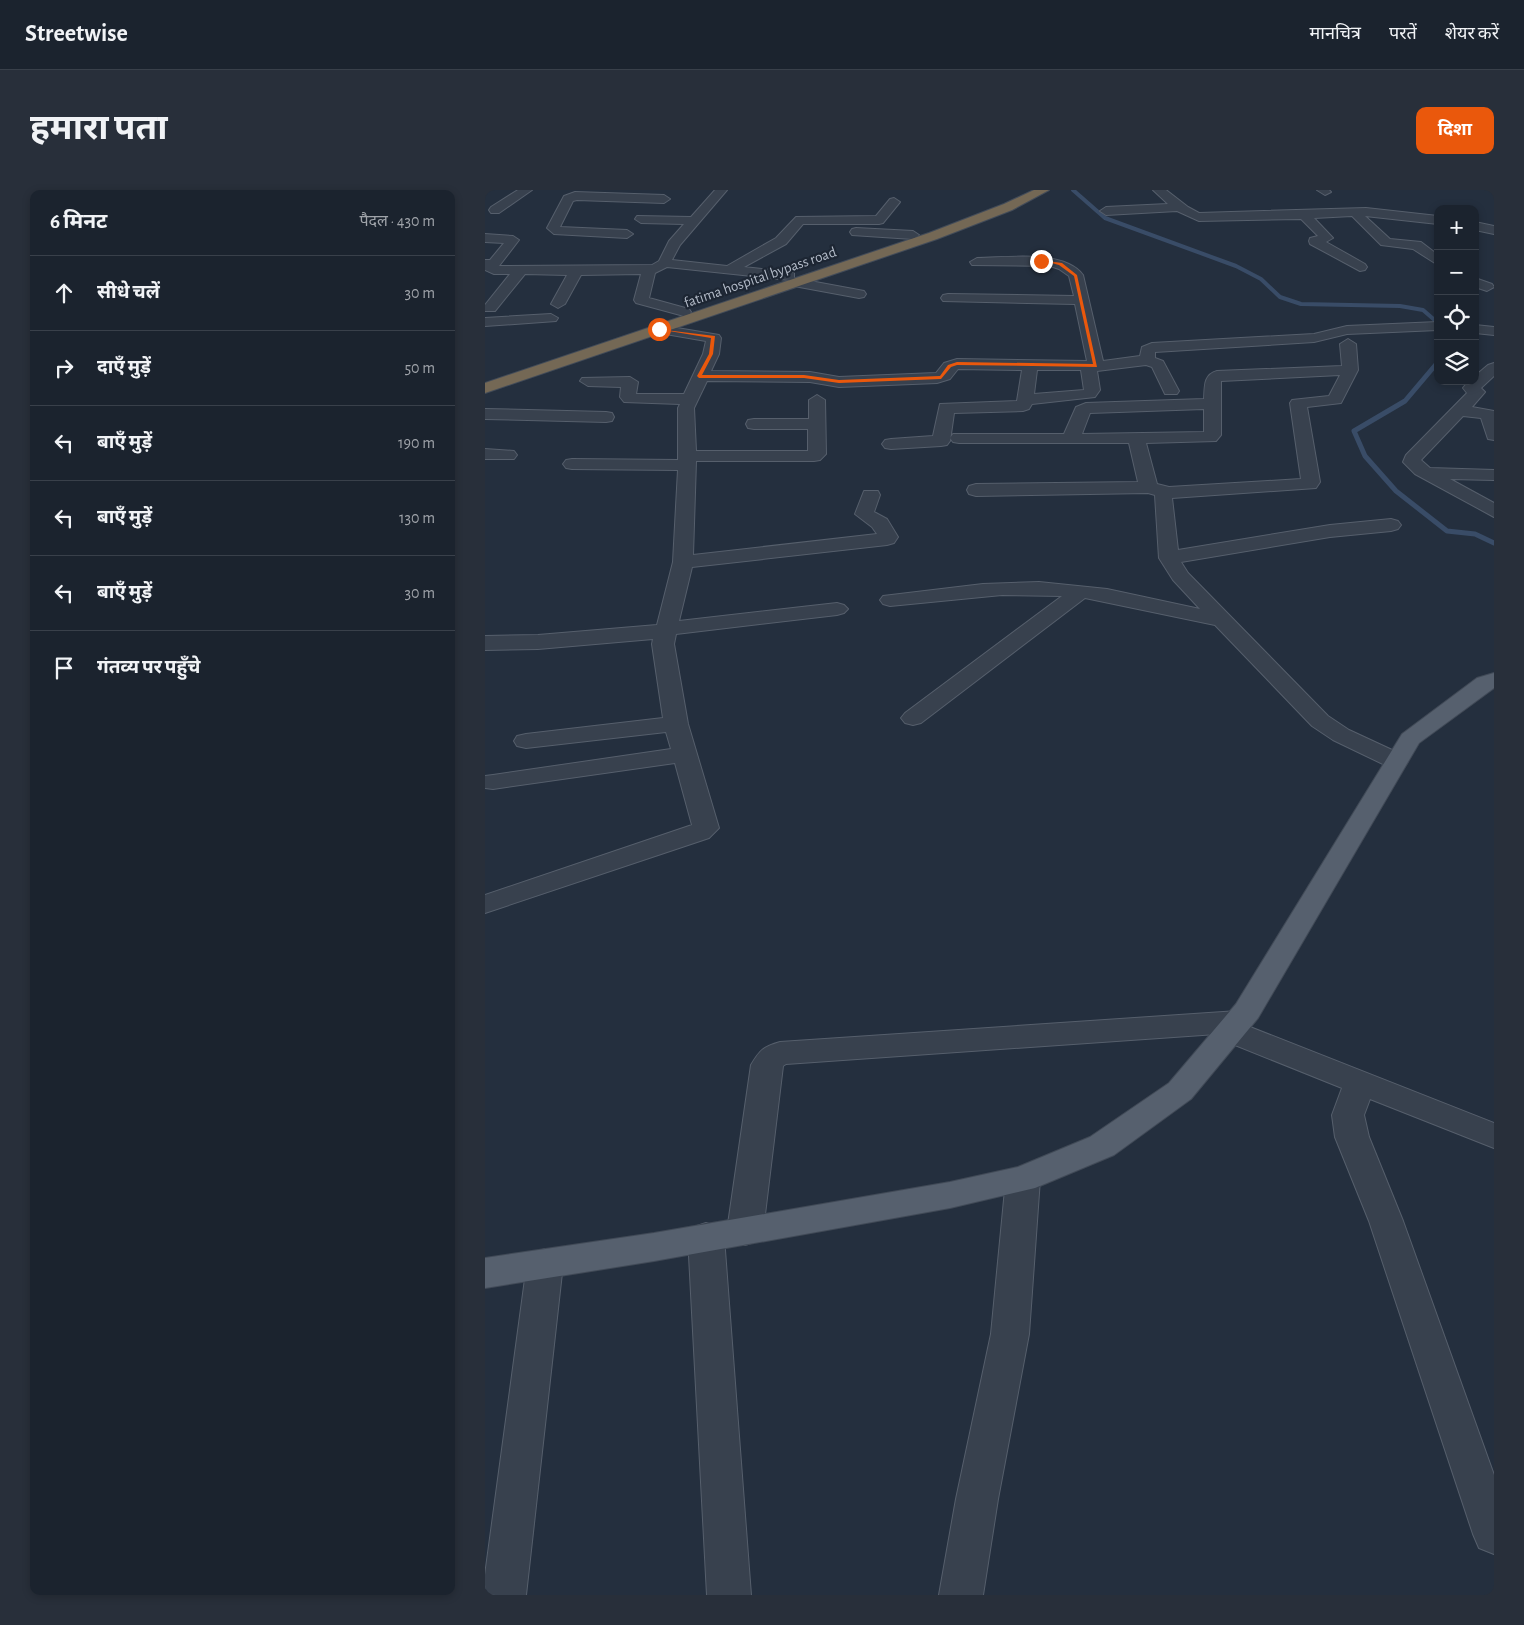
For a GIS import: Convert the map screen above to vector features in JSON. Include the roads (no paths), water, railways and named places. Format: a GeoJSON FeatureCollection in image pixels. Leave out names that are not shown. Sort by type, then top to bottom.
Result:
{"type":"FeatureCollection","features":[{"type":"Feature","properties":{"kind":"highway","name":"fatima hospital bypass road"},"geometry":{"type":"LineString","coordinates":[[485,379],[614,340],[659,329],[988,207],[1024,190]]}},
{"type":"Feature","properties":{"kind":"highway","name":"fatima hospital bypass road"},"geometry":{"type":"LineString","coordinates":[[485,388],[684,312],[933,236],[1043,190]]}},
{"type":"Feature","properties":{"kind":"main road"},"geometry":{"type":"LineString","coordinates":[[485,1273],[745,1231],[950,1195],[1023,1179],[1101,1146],[1180,1091],[1247,1011],[1410,739],[1485,683],[1493,682]]}},
{"type":"Feature","properties":{"kind":"street"},"geometry":{"type":"LineString","coordinates":[[495,210],[526,190]]}},
{"type":"Feature","properties":{"kind":"street"},"geometry":{"type":"LineString","coordinates":[[664,263],[674,244],[721,190]]}},
{"type":"Feature","properties":{"kind":"street"},"geometry":{"type":"LineString","coordinates":[[1159,190],[1181,207],[1189,216],[1382,212],[1434,219]]}},
{"type":"Feature","properties":{"kind":"street"},"geometry":{"type":"LineString","coordinates":[[600,271],[608,252],[668,194]]}},
{"type":"Feature","properties":{"kind":"street"},"geometry":{"type":"LineString","coordinates":[[627,234],[578,232],[553,228],[568,199],[571,197],[582,195],[668,194]]}},
{"type":"Feature","properties":{"kind":"street"},"geometry":{"type":"LineString","coordinates":[[729,270],[781,240],[800,220],[879,220],[894,202]]}},
{"type":"Feature","properties":{"kind":"street"},"geometry":{"type":"LineString","coordinates":[[1288,205],[1327,238],[1315,241],[1360,267]]}},
{"type":"Feature","properties":{"kind":"street"},"geometry":{"type":"LineString","coordinates":[[1106,211],[1181,207]]}},
{"type":"Feature","properties":{"kind":"street"},"geometry":{"type":"LineString","coordinates":[[1354,212],[1386,242],[1416,245],[1434,258]]}},
{"type":"Feature","properties":{"kind":"street"},"geometry":{"type":"LineString","coordinates":[[1191,229],[1195,216]]}},
{"type":"Feature","properties":{"kind":"street"},"geometry":{"type":"LineString","coordinates":[[641,219],[693,221]]}},
{"type":"Feature","properties":{"kind":"street"},"geometry":{"type":"LineString","coordinates":[[1479,227],[1494,230]]}},
{"type":"Feature","properties":{"kind":"street"},"geometry":{"type":"LineString","coordinates":[[830,230],[913,235]]}},
{"type":"Feature","properties":{"kind":"street"},"geometry":{"type":"LineString","coordinates":[[560,247],[578,232]]}},
{"type":"Feature","properties":{"kind":"street"},"geometry":{"type":"LineString","coordinates":[[485,238],[513,240],[490,264],[491,270],[521,270],[576,264]]}},
{"type":"Feature","properties":{"kind":"street"},"geometry":{"type":"LineString","coordinates":[[538,258],[576,264],[600,271],[649,270],[664,263],[729,270],[792,279],[859,294]]}},
{"type":"Feature","properties":{"kind":"street"},"geometry":{"type":"LineString","coordinates":[[977,262],[1041,261],[1061,264],[1075,275],[1092,366],[1092,390],[1089,394],[1026,400]]}},
{"type":"Feature","properties":{"kind":"street"},"geometry":{"type":"LineString","coordinates":[[558,304],[576,264]]}},
{"type":"Feature","properties":{"kind":"street"},"geometry":{"type":"LineString","coordinates":[[488,315],[521,270]]}},
{"type":"Feature","properties":{"kind":"street"},"geometry":{"type":"LineString","coordinates":[[649,270],[641,300],[684,312]]}},
{"type":"Feature","properties":{"kind":"street"},"geometry":{"type":"LineString","coordinates":[[948,298],[1080,300]]}},
{"type":"Feature","properties":{"kind":"street"},"geometry":{"type":"LineString","coordinates":[[488,315],[551,318]]}},
{"type":"Feature","properties":{"kind":"street"},"geometry":{"type":"LineString","coordinates":[[1148,360],[1147,350],[1152,348],[1315,338],[1347,330],[1432,326]]}},
{"type":"Feature","properties":{"kind":"street"},"geometry":{"type":"LineString","coordinates":[[485,904],[700,832],[706,828],[677,724],[663,650],[666,630],[683,562],[687,460],[686,412],[699,376],[711,354],[713,337],[659,329]]}},
{"type":"Feature","properties":{"kind":"street"},"geometry":{"type":"LineString","coordinates":[[1479,330],[1494,332]]}},
{"type":"Feature","properties":{"kind":"street"},"geometry":{"type":"LineString","coordinates":[[976,490],[1158,490],[1310,484],[1298,403],[1305,400],[1335,400],[1350,370],[1348,344]]}},
{"type":"Feature","properties":{"kind":"street"},"geometry":{"type":"LineString","coordinates":[[1008,364],[1012,349]]}},
{"type":"Feature","properties":{"kind":"street"},"geometry":{"type":"LineString","coordinates":[[699,376],[804,376],[833,382],[937,378],[944,376],[952,364],[1092,366],[1148,360],[1158,364],[1171,391]]}},
{"type":"Feature","properties":{"kind":"street"},"geometry":{"type":"LineString","coordinates":[[944,410],[952,407],[1023,406],[1026,400],[1030,365]]}},
{"type":"Feature","properties":{"kind":"street"},"geometry":{"type":"LineString","coordinates":[[1494,368],[1471,388],[1477,392],[1412,459],[1416,466],[1494,511]]}},
{"type":"Feature","properties":{"kind":"street"},"geometry":{"type":"LineString","coordinates":[[959,438],[1071,440],[1210,437],[1212,435],[1213,380],[1217,376],[1350,370]]}},
{"type":"Feature","properties":{"kind":"street"},"geometry":{"type":"LineString","coordinates":[[891,444],[941,441],[944,410],[937,378]]}},
{"type":"Feature","properties":{"kind":"street"},"geometry":{"type":"LineString","coordinates":[[588,381],[630,382],[628,397],[630,399],[690,399]]}},
{"type":"Feature","properties":{"kind":"street"},"geometry":{"type":"LineString","coordinates":[[572,464],[814,456],[817,454],[817,400]]}},
{"type":"Feature","properties":{"kind":"street"},"geometry":{"type":"LineString","coordinates":[[1071,440],[1082,411],[1086,408],[1212,404]]}},
{"type":"Feature","properties":{"kind":"street"},"geometry":{"type":"LineString","coordinates":[[1459,410],[1488,414],[1494,435]]}},
{"type":"Feature","properties":{"kind":"street"},"geometry":{"type":"LineString","coordinates":[[485,414],[606,417]]}},
{"type":"Feature","properties":{"kind":"street"},"geometry":{"type":"LineString","coordinates":[[570,434],[577,417]]}},
{"type":"Feature","properties":{"kind":"street"},"geometry":{"type":"LineString","coordinates":[[754,424],[817,424]]}},
{"type":"Feature","properties":{"kind":"street"},"geometry":{"type":"LineString","coordinates":[[1136,438],[1158,490],[1163,496],[1169,558],[1180,576],[1320,721],[1341,735],[1397,762]]}},
{"type":"Feature","properties":{"kind":"street"},"geometry":{"type":"LineString","coordinates":[[485,454],[508,455]]}},
{"type":"Feature","properties":{"kind":"street"},"geometry":{"type":"LineString","coordinates":[[1426,472],[1494,475]]}},
{"type":"Feature","properties":{"kind":"street"},"geometry":{"type":"LineString","coordinates":[[683,562],[887,539],[888,537],[880,523],[864,514],[871,495]]}},
{"type":"Feature","properties":{"kind":"street"},"geometry":{"type":"LineString","coordinates":[[1169,558],[1330,532],[1391,525]]}},
{"type":"Feature","properties":{"kind":"street"},"geometry":{"type":"LineString","coordinates":[[890,600],[1020,588],[1079,592],[1223,620]]}},
{"type":"Feature","properties":{"kind":"street"},"geometry":{"type":"LineString","coordinates":[[913,718],[1079,592]]}},
{"type":"Feature","properties":{"kind":"street"},"geometry":{"type":"LineString","coordinates":[[485,643],[538,642],[666,630],[837,610]]}},
{"type":"Feature","properties":{"kind":"street"},"geometry":{"type":"LineString","coordinates":[[526,741],[677,724]]}},
{"type":"Feature","properties":{"kind":"street"},"geometry":{"type":"LineString","coordinates":[[493,782],[685,754]]}},
{"type":"Feature","properties":{"kind":"street"},"geometry":{"type":"LineString","coordinates":[[745,1231],[767,1065],[771,1058],[780,1053],[1235,1026],[1360,1082],[1494,1136]]}},
{"type":"Feature","properties":{"kind":"street"},"geometry":{"type":"LineString","coordinates":[[1360,1082],[1348,1115],[1352,1137],[1386,1221],[1494,1534]]}},
{"type":"Feature","properties":{"kind":"street"},"geometry":{"type":"LineString","coordinates":[[961,1595],[977,1499],[1009,1334],[1023,1179]]}},
{"type":"Feature","properties":{"kind":"street"},"geometry":{"type":"LineString","coordinates":[[706,1237],[729,1595]]}},
{"type":"Feature","properties":{"kind":"street"},"geometry":{"type":"LineString","coordinates":[[504,1595],[545,1264]]}},
{"type":"Feature","properties":{"kind":"waterway"},"geometry":{"type":"LineString","coordinates":[[1073,190],[1105,218],[1236,266],[1261,279],[1280,297],[1301,304],[1400,306],[1423,310],[1434,320]]}},
{"type":"Feature","properties":{"kind":"waterway"},"geometry":{"type":"LineString","coordinates":[[1434,367],[1405,401],[1354,431],[1365,456],[1396,491],[1447,531],[1475,534],[1494,543]]}}]}
